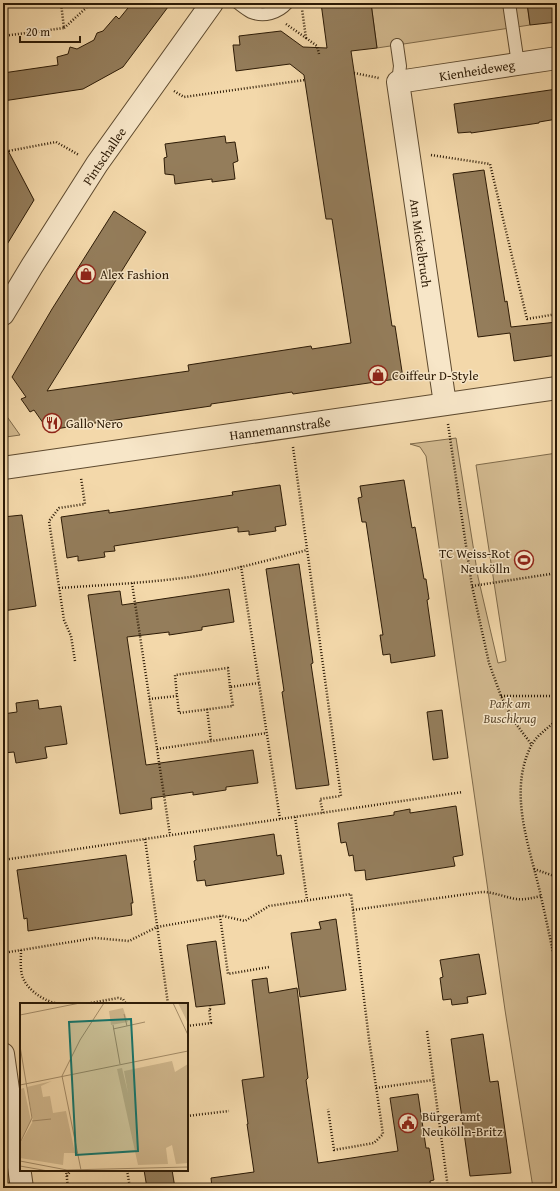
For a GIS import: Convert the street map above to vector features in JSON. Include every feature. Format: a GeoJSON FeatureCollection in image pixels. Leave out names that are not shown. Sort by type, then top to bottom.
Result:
{"type":"FeatureCollection","features":[{"type":"Feature","properties":{"kind":"street","name":"Pintschallee"},"geometry":{"type":"LineString","coordinates":[[3,314],[97,164],[212,3]]}},
{"type":"Feature","properties":{"kind":"street","name":"Kienheideweg"},"geometry":{"type":"LineString","coordinates":[[398,82],[557,58]]}},
{"type":"Feature","properties":{"kind":"street","name":"Am Mickelbruch"},"geometry":{"type":"LineString","coordinates":[[398,82],[445,404]]}},
{"type":"Feature","properties":{"kind":"street","name":"Hannemannstraße"},"geometry":{"type":"LineString","coordinates":[[3,468],[557,388]]}},
{"type":"Feature","properties":{"kind":"street"},"geometry":{"type":"LineString","coordinates":[[3,1054],[22,1188]]}},
{"type":"Feature","properties":{"kind":"lane"},"geometry":{"type":"LineString","coordinates":[[238,3],[251,12],[261,14],[271,13],[281,9],[287,3]]}},
{"type":"Feature","properties":{"kind":"lane"},"geometry":{"type":"LineString","coordinates":[[509,3],[518,64]]}},
{"type":"Feature","properties":{"kind":"lane"},"geometry":{"type":"LineString","coordinates":[[397,45],[400,66],[398,82]]}},
{"type":"Feature","properties":{"kind":"path"},"geometry":{"type":"LineString","coordinates":[[61,3],[64,28]]}},
{"type":"Feature","properties":{"kind":"path"},"geometry":{"type":"LineString","coordinates":[[3,36],[64,28],[90,3]]}},
{"type":"Feature","properties":{"kind":"path"},"geometry":{"type":"LineString","coordinates":[[301,3],[306,38]]}},
{"type":"Feature","properties":{"kind":"path"},"geometry":{"type":"LineString","coordinates":[[271,13],[317,46],[319,54]]}},
{"type":"Feature","properties":{"kind":"path"},"geometry":{"type":"LineString","coordinates":[[157,81],[184,97],[305,80]]}},
{"type":"Feature","properties":{"kind":"path"},"geometry":{"type":"LineString","coordinates":[[3,152],[56,142],[97,164]]}},
{"type":"Feature","properties":{"kind":"path"},"geometry":{"type":"LineString","coordinates":[[408,158],[424,154],[490,164],[527,319],[557,314]]}},
{"type":"Feature","properties":{"kind":"path"},"geometry":{"type":"LineString","coordinates":[[445,404],[472,586],[488,663],[501,696],[513,720],[532,745]]}},
{"type":"Feature","properties":{"kind":"path"},"geometry":{"type":"LineString","coordinates":[[290,427],[341,796],[320,799],[322,813]]}},
{"type":"Feature","properties":{"kind":"path"},"geometry":{"type":"LineString","coordinates":[[75,661],[71,636],[64,620],[49,521],[59,508],[85,504],[77,458]]}},
{"type":"Feature","properties":{"kind":"path"},"geometry":{"type":"LineString","coordinates":[[59,588],[191,577],[307,550]]}},
{"type":"Feature","properties":{"kind":"path"},"geometry":{"type":"LineString","coordinates":[[241,566],[280,819]]}},
{"type":"Feature","properties":{"kind":"path"},"geometry":{"type":"LineString","coordinates":[[472,586],[557,573]]}},
{"type":"Feature","properties":{"kind":"path"},"geometry":{"type":"LineString","coordinates":[[132,583],[170,835]]}},
{"type":"Feature","properties":{"kind":"path"},"geometry":{"type":"LineString","coordinates":[[228,668],[233,706],[179,713],[177,696],[175,675],[228,668]]}},
{"type":"Feature","properties":{"kind":"path"},"geometry":{"type":"LineString","coordinates":[[230,687],[259,683]]}},
{"type":"Feature","properties":{"kind":"path"},"geometry":{"type":"LineString","coordinates":[[149,700],[177,696]]}},
{"type":"Feature","properties":{"kind":"path"},"geometry":{"type":"LineString","coordinates":[[501,696],[557,696]]}},
{"type":"Feature","properties":{"kind":"path"},"geometry":{"type":"LineString","coordinates":[[207,709],[211,741]]}},
{"type":"Feature","properties":{"kind":"path"},"geometry":{"type":"LineString","coordinates":[[557,720],[532,745],[524,766],[521,783],[521,805],[524,827],[541,896],[557,973]]}},
{"type":"Feature","properties":{"kind":"path"},"geometry":{"type":"LineString","coordinates":[[157,749],[267,733]]}},
{"type":"Feature","properties":{"kind":"path"},"geometry":{"type":"LineString","coordinates":[[3,860],[463,792]]}},
{"type":"Feature","properties":{"kind":"path"},"geometry":{"type":"LineString","coordinates":[[295,817],[307,900]]}},
{"type":"Feature","properties":{"kind":"path"},"geometry":{"type":"LineString","coordinates":[[146,839],[168,1003]]}},
{"type":"Feature","properties":{"kind":"path"},"geometry":{"type":"LineString","coordinates":[[534,869],[557,877]]}},
{"type":"Feature","properties":{"kind":"path"},"geometry":{"type":"LineString","coordinates":[[353,910],[482,892],[497,893],[516,899],[528,899],[541,896]]}},
{"type":"Feature","properties":{"kind":"path"},"geometry":{"type":"LineString","coordinates":[[3,952],[95,938],[129,941],[157,927],[220,916],[244,921],[269,906],[351,894],[383,1134],[374,1143],[334,1150],[328,1109]]}},
{"type":"Feature","properties":{"kind":"path"},"geometry":{"type":"LineString","coordinates":[[220,916],[228,974],[269,967]]}},
{"type":"Feature","properties":{"kind":"path"},"geometry":{"type":"LineString","coordinates":[[21,950],[22,976],[28,986],[37,994],[55,1003]]}},
{"type":"Feature","properties":{"kind":"path"},"geometry":{"type":"LineString","coordinates":[[90,1003],[118,998],[123,999],[125,1003]]}},
{"type":"Feature","properties":{"kind":"path"},"geometry":{"type":"LineString","coordinates":[[188,1026],[211,1023],[210,1006]]}},
{"type":"Feature","properties":{"kind":"path"},"geometry":{"type":"LineString","coordinates":[[426,1031],[443,1162],[448,1188]]}},
{"type":"Feature","properties":{"kind":"path"},"geometry":{"type":"LineString","coordinates":[[376,1088],[433,1080]]}},
{"type":"Feature","properties":{"kind":"path"},"geometry":{"type":"LineString","coordinates":[[188,1116],[229,1110]]}},
{"type":"Feature","properties":{"kind":"path"},"geometry":{"type":"LineString","coordinates":[[66,1171],[68,1188]]}},
{"type":"Feature","properties":{"kind":"path"},"geometry":{"type":"LineString","coordinates":[[66,1178],[70,1171]]}},
{"type":"Feature","properties":{"kind":"path"},"geometry":{"type":"LineString","coordinates":[[127,1171],[130,1188]]}},
{"type":"Feature","properties":{"kind":"green space"},"geometry":{"type":"Polygon","coordinates":[[[371,3],[527,3],[530,25],[377,48],[371,3]]]}},
{"type":"Feature","properties":{"kind":"green space"},"geometry":{"type":"Polygon","coordinates":[[[3,411],[20,435],[3,437],[3,411]]]}},
{"type":"Feature","properties":{"kind":"green space","name":"Park am Buschkrug"},"geometry":{"type":"Polygon","coordinates":[[[456,438],[478,577],[498,663],[506,661],[476,465],[557,453],[557,1188],[533,1188],[505,1010],[426,456],[420,447],[410,444],[456,438]]]}},
{"type":"Feature","properties":{"kind":"building"},"geometry":{"type":"Polygon","coordinates":[[[132,3],[171,3],[123,67],[83,89],[3,101],[3,73],[58,65],[57,57],[68,54],[70,47],[77,49],[94,40],[97,33],[103,31],[116,16],[119,19],[132,3]]]}},
{"type":"Feature","properties":{"kind":"building"},"geometry":{"type":"Polygon","coordinates":[[[321,3],[371,3],[377,48],[351,51],[392,326],[395,326],[403,378],[293,394],[292,392],[211,404],[211,406],[48,430],[34,410],[30,412],[21,399],[26,397],[12,377],[52,309],[114,211],[146,232],[47,391],[189,371],[188,365],[311,346],[312,349],[351,343],[332,219],[326,219],[304,75],[290,64],[236,71],[233,45],[240,45],[239,36],[281,31],[303,47],[327,48],[321,3]]]}},
{"type":"Feature","properties":{"kind":"building"},"geometry":{"type":"Polygon","coordinates":[[[527,3],[557,3],[557,22],[530,25],[527,3]]]}},
{"type":"Feature","properties":{"kind":"building"},"geometry":{"type":"Polygon","coordinates":[[[557,89],[557,119],[471,133],[458,133],[454,104],[557,89]]]}},
{"type":"Feature","properties":{"kind":"building"},"geometry":{"type":"Polygon","coordinates":[[[225,136],[226,143],[235,142],[238,161],[233,163],[235,179],[212,182],[212,179],[175,184],[174,175],[165,174],[164,158],[167,157],[165,144],[225,136]]]}},
{"type":"Feature","properties":{"kind":"building"},"geometry":{"type":"Polygon","coordinates":[[[3,141],[34,200],[3,251],[3,141]]]}},
{"type":"Feature","properties":{"kind":"building"},"geometry":{"type":"Polygon","coordinates":[[[484,170],[505,302],[507,301],[511,327],[557,322],[557,355],[514,361],[510,333],[478,337],[453,174],[484,170]]]}},
{"type":"Feature","properties":{"kind":"building"},"geometry":{"type":"Polygon","coordinates":[[[404,480],[412,528],[415,527],[424,579],[426,579],[429,599],[427,600],[435,656],[391,663],[390,654],[383,655],[380,635],[383,635],[366,522],[362,522],[358,498],[362,497],[360,486],[404,480]]]}},
{"type":"Feature","properties":{"kind":"building"},"geometry":{"type":"Polygon","coordinates":[[[280,485],[286,525],[275,527],[276,531],[249,535],[249,531],[238,532],[238,527],[114,546],[115,551],[104,552],[105,557],[78,561],[78,556],[67,558],[61,517],[109,510],[109,513],[233,495],[232,492],[280,485]]]}},
{"type":"Feature","properties":{"kind":"building"},"geometry":{"type":"Polygon","coordinates":[[[22,515],[36,606],[3,611],[3,517],[22,515]]]}},
{"type":"Feature","properties":{"kind":"building"},"geometry":{"type":"Polygon","coordinates":[[[299,564],[313,663],[311,664],[329,785],[296,789],[282,692],[284,691],[266,569],[299,564]]]}},
{"type":"Feature","properties":{"kind":"building"},"geometry":{"type":"Polygon","coordinates":[[[229,589],[234,622],[202,627],[202,630],[169,635],[169,632],[127,637],[146,765],[253,750],[258,783],[226,787],[226,790],[193,795],[193,792],[151,798],[152,809],[120,814],[88,595],[120,591],[122,605],[229,589]]]}},
{"type":"Feature","properties":{"kind":"building"},"geometry":{"type":"Polygon","coordinates":[[[38,700],[39,709],[61,706],[67,744],[45,747],[47,758],[16,763],[14,752],[3,753],[3,714],[17,712],[16,703],[38,700]]]}},
{"type":"Feature","properties":{"kind":"building"},"geometry":{"type":"Polygon","coordinates":[[[442,710],[448,758],[433,760],[427,712],[442,710]]]}},
{"type":"Feature","properties":{"kind":"building"},"geometry":{"type":"Polygon","coordinates":[[[456,806],[463,855],[453,857],[455,866],[366,880],[365,870],[355,871],[353,855],[349,856],[346,842],[341,843],[338,823],[394,815],[394,812],[410,809],[410,813],[456,806]]]}},
{"type":"Feature","properties":{"kind":"building"},"geometry":{"type":"Polygon","coordinates":[[[274,834],[277,856],[281,855],[284,874],[206,886],[205,880],[197,881],[194,861],[196,860],[194,846],[274,834]]]}},
{"type":"Feature","properties":{"kind":"building"},"geometry":{"type":"Polygon","coordinates":[[[126,855],[133,903],[131,903],[132,915],[28,931],[27,918],[24,919],[17,870],[126,855]]]}},
{"type":"Feature","properties":{"kind":"building"},"geometry":{"type":"Polygon","coordinates":[[[336,919],[346,990],[300,997],[291,933],[321,929],[319,922],[336,919]]]}},
{"type":"Feature","properties":{"kind":"building"},"geometry":{"type":"Polygon","coordinates":[[[216,941],[225,1004],[196,1007],[187,945],[216,941]]]}},
{"type":"Feature","properties":{"kind":"building"},"geometry":{"type":"Polygon","coordinates":[[[479,954],[486,994],[467,997],[468,1003],[452,1005],[451,999],[443,1000],[440,978],[443,977],[440,960],[479,954]]]}},
{"type":"Feature","properties":{"kind":"building"},"geometry":{"type":"Polygon","coordinates":[[[267,978],[269,993],[297,988],[308,1078],[306,1080],[318,1163],[398,1151],[390,1098],[418,1094],[426,1148],[429,1148],[434,1180],[430,1181],[431,1188],[402,1188],[399,1186],[383,1188],[212,1188],[211,1178],[254,1172],[242,1080],[264,1077],[252,980],[267,978]]]}},
{"type":"Feature","properties":{"kind":"building"},"geometry":{"type":"Polygon","coordinates":[[[483,1034],[490,1082],[498,1081],[511,1173],[470,1176],[451,1039],[483,1034]]]}},
{"type":"Feature","properties":{"kind":"building"},"geometry":{"type":"Polygon","coordinates":[[[144,1171],[172,1171],[175,1188],[147,1188],[144,1171]]]}},
{"type":"Feature","properties":{"kind":"place","name":"Alex Fashion"},"geometry":{"type":"Point","coordinates":[86,274]}},
{"type":"Feature","properties":{"kind":"place","name":"Coiffeur D-Style"},"geometry":{"type":"Point","coordinates":[378,375]}},
{"type":"Feature","properties":{"kind":"place","name":"Gallo Nero"},"geometry":{"type":"Point","coordinates":[52,423]}},
{"type":"Feature","properties":{"kind":"place","name":"TC Weiss-Rot Neukölln"},"geometry":{"type":"Point","coordinates":[524,560]}},
{"type":"Feature","properties":{"kind":"place","name":"Bürgeramt Neukölln-Britz"},"geometry":{"type":"Point","coordinates":[408,1123]}}]}
